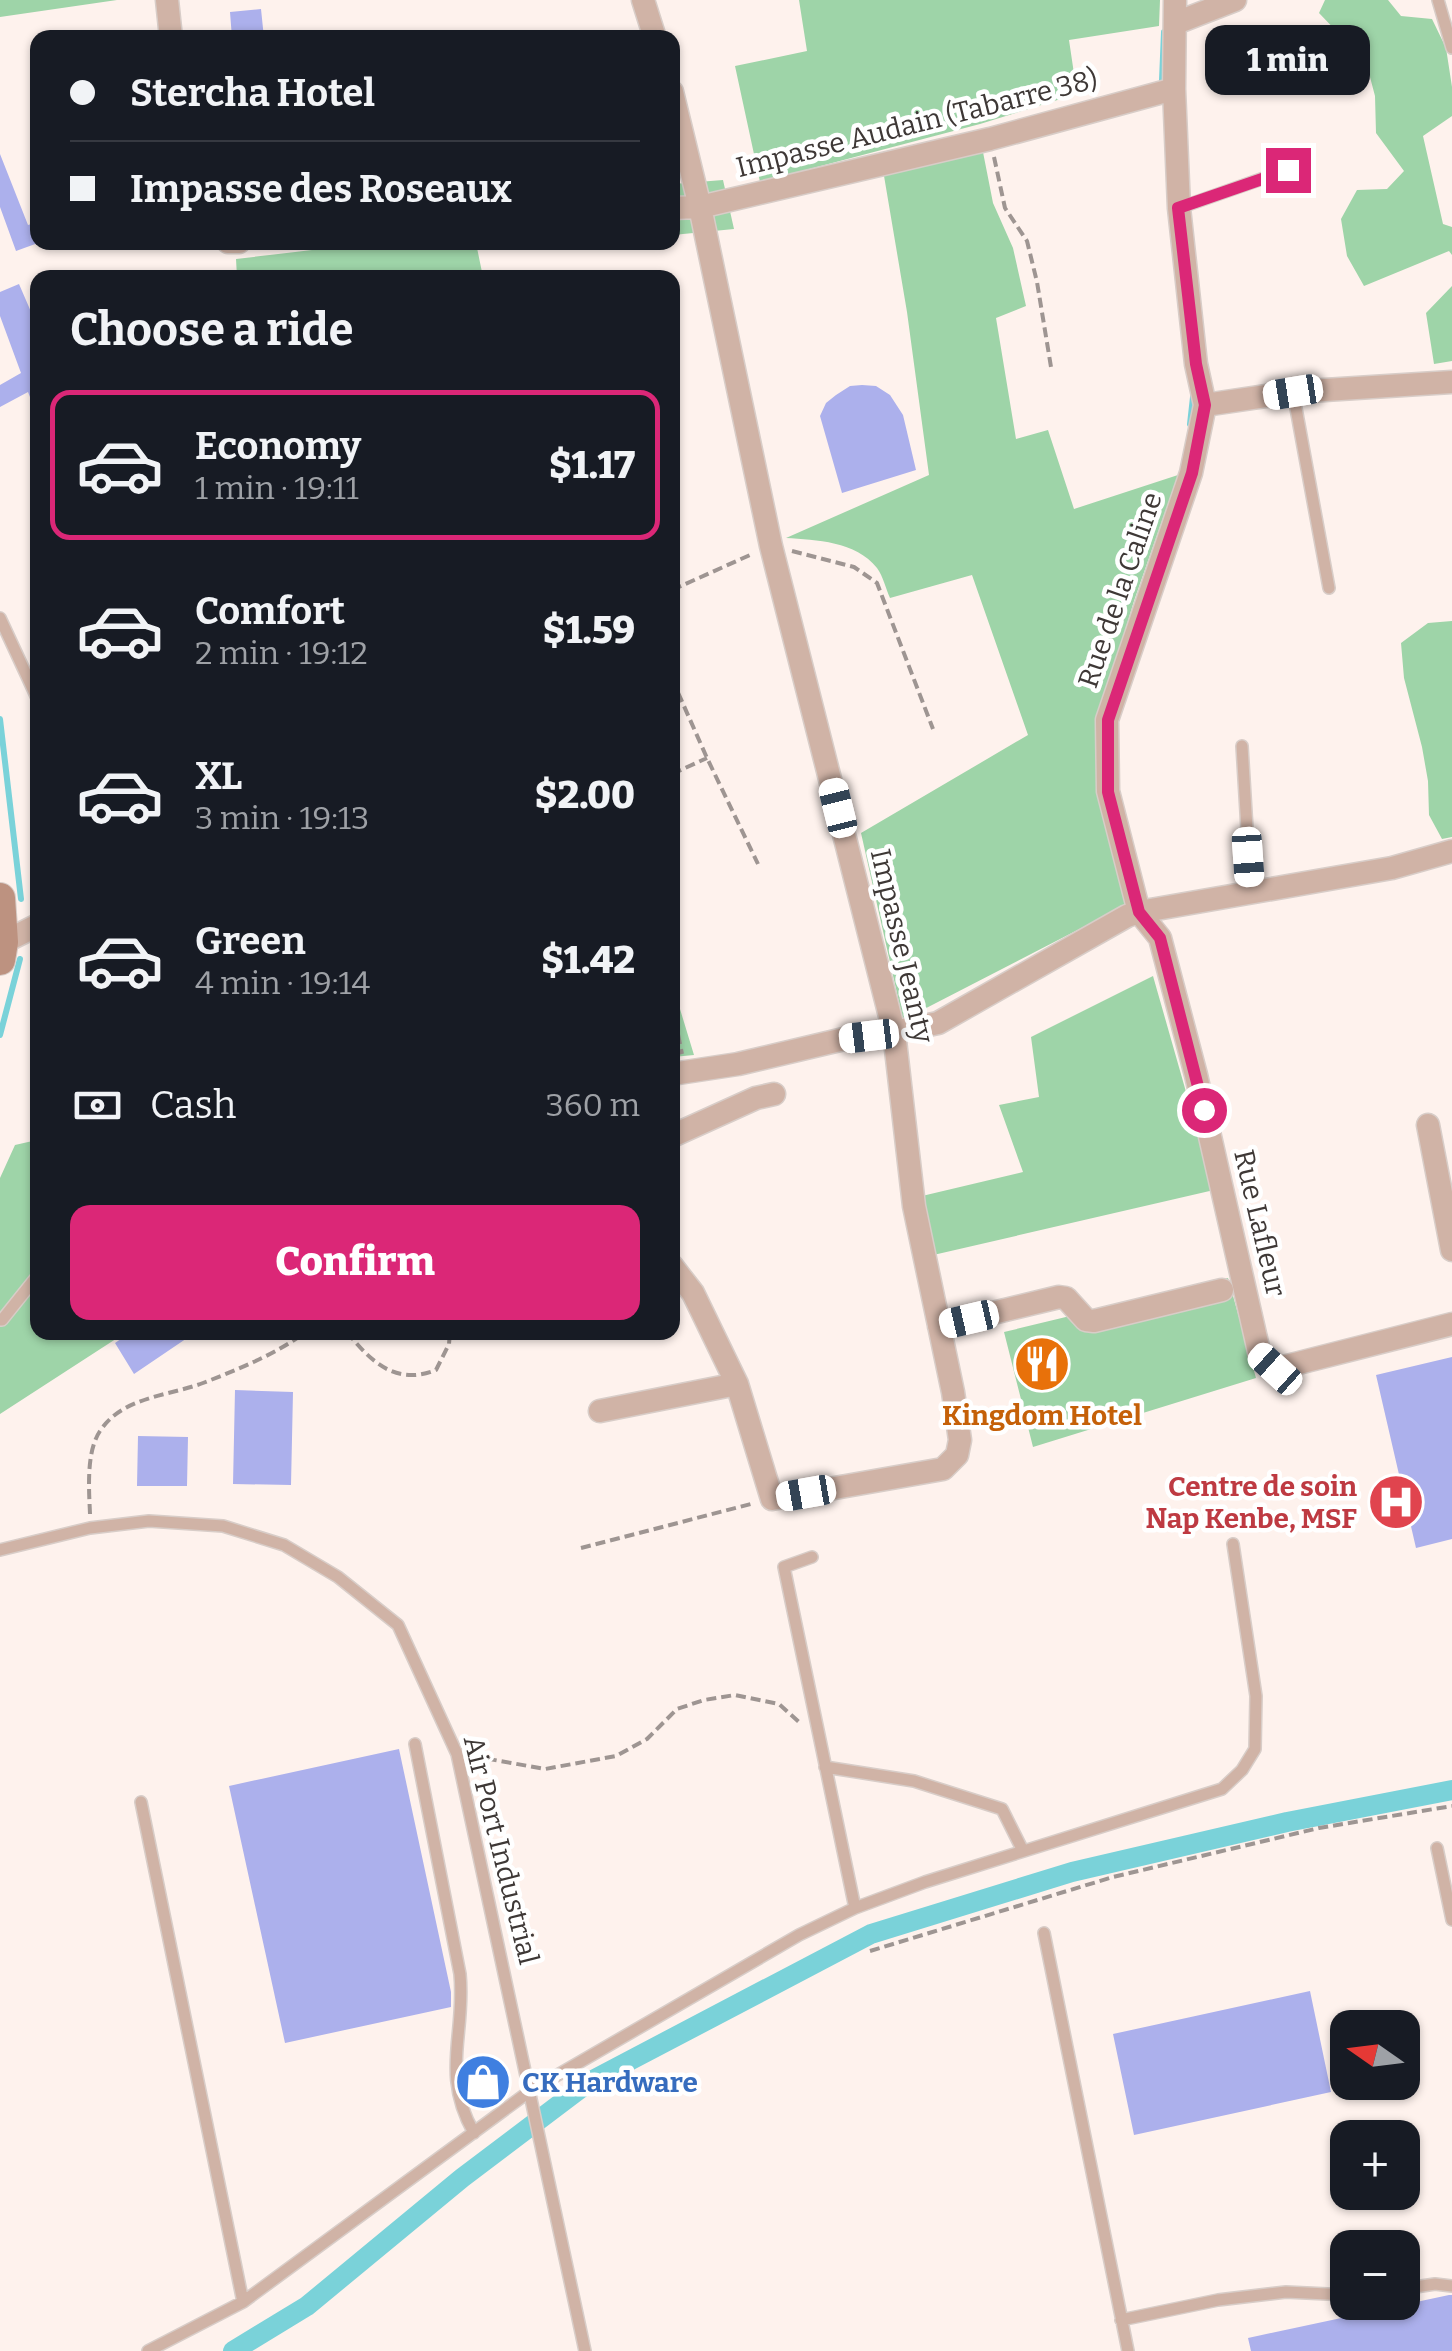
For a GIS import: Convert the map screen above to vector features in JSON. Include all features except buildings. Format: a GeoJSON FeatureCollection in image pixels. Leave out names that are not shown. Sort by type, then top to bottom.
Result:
{"type":"FeatureCollection","features":[{"type":"Feature","properties":{"kind":"main road"},"geometry":{"type":"LineString","coordinates":[[0,898],[1,949]]}},
{"type":"Feature","properties":{"kind":"street"},"geometry":{"type":"LineString","coordinates":[[167,0],[171,30]]}},
{"type":"Feature","properties":{"kind":"street"},"geometry":{"type":"LineString","coordinates":[[643,0],[652,30]]}},
{"type":"Feature","properties":{"kind":"street"},"geometry":{"type":"LineString","coordinates":[[1235,0],[1176,12],[1178,208],[1196,364],[1205,405],[1293,392],[1452,382]]}},
{"type":"Feature","properties":{"kind":"street","name":"Impasse Audain (Tabarre 38)"},"geometry":{"type":"LineString","coordinates":[[680,208],[700,207],[990,139],[1174,89]]}},
{"type":"Feature","properties":{"kind":"street","name":"Impasse Jeanty"},"geometry":{"type":"LineString","coordinates":[[680,125],[772,546],[894,1032],[914,1206],[960,1440],[957,1454],[943,1469],[772,1499]]}},
{"type":"Feature","properties":{"kind":"street","name":"Rue de la Caline"},"geometry":{"type":"LineString","coordinates":[[1139,912],[1108,792],[1108,720],[1192,473],[1205,405]]}},
{"type":"Feature","properties":{"kind":"street"},"geometry":{"type":"LineString","coordinates":[[680,1073],[738,1064],[844,1038],[938,1023],[1139,912],[1392,868],[1452,851]]}},
{"type":"Feature","properties":{"kind":"street","name":"Rue Lafleur"},"geometry":{"type":"LineString","coordinates":[[1139,912],[1160,938],[1196,1075],[1260,1356],[1275,1369],[1452,1324]]}},
{"type":"Feature","properties":{"kind":"street"},"geometry":{"type":"LineString","coordinates":[[1,949],[30,930]]}},
{"type":"Feature","properties":{"kind":"street"},"geometry":{"type":"LineString","coordinates":[[680,1132],[756,1098],[774,1094]]}},
{"type":"Feature","properties":{"kind":"street"},"geometry":{"type":"LineString","coordinates":[[1428,1125],[1452,1250]]}},
{"type":"Feature","properties":{"kind":"street"},"geometry":{"type":"LineString","coordinates":[[680,1277],[693,1294],[737,1384],[772,1499]]}},
{"type":"Feature","properties":{"kind":"street"},"geometry":{"type":"LineString","coordinates":[[939,1326],[1059,1297],[1066,1298],[1086,1320],[1094,1320],[1222,1290]]}},
{"type":"Feature","properties":{"kind":"street"},"geometry":{"type":"LineString","coordinates":[[600,1412],[737,1384]]}},
{"type":"Feature","properties":{"kind":"lane"},"geometry":{"type":"LineString","coordinates":[[1438,0],[1452,48]]}},
{"type":"Feature","properties":{"kind":"lane"},"geometry":{"type":"LineString","coordinates":[[1178,208],[1288,170]]}},
{"type":"Feature","properties":{"kind":"lane"},"geometry":{"type":"LineString","coordinates":[[1293,392],[1329,588]]}},
{"type":"Feature","properties":{"kind":"lane"},"geometry":{"type":"LineString","coordinates":[[0,618],[30,683]]}},
{"type":"Feature","properties":{"kind":"lane"},"geometry":{"type":"LineString","coordinates":[[1242,746],[1251,894]]}},
{"type":"Feature","properties":{"kind":"lane"},"geometry":{"type":"LineString","coordinates":[[0,1320],[30,1286]]}},
{"type":"Feature","properties":{"kind":"lane","name":"Air Port Industrial"},"geometry":{"type":"LineString","coordinates":[[0,1550],[90,1528],[149,1521],[223,1526],[284,1545],[338,1577],[398,1625],[457,1754],[584,2351]]}},
{"type":"Feature","properties":{"kind":"lane"},"geometry":{"type":"LineString","coordinates":[[148,2351],[243,2302],[474,2134],[799,1935],[855,1908],[925,1882],[1222,1790],[1255,1750],[1256,1696],[1234,1544]]}},
{"type":"Feature","properties":{"kind":"lane"},"geometry":{"type":"LineString","coordinates":[[812,1556],[784,1568],[855,1908]]}},
{"type":"Feature","properties":{"kind":"lane"},"geometry":{"type":"LineString","coordinates":[[415,1744],[460,1974],[462,1995],[455,2070],[464,2116],[474,2134]]}},
{"type":"Feature","properties":{"kind":"lane"},"geometry":{"type":"LineString","coordinates":[[825,1767],[914,1781],[1002,1809],[1023,1851]]}},
{"type":"Feature","properties":{"kind":"lane"},"geometry":{"type":"LineString","coordinates":[[141,1802],[243,2302]]}},
{"type":"Feature","properties":{"kind":"lane"},"geometry":{"type":"LineString","coordinates":[[1437,1848],[1452,1920]]}},
{"type":"Feature","properties":{"kind":"lane"},"geometry":{"type":"LineString","coordinates":[[1044,1933],[1128,2351]]}},
{"type":"Feature","properties":{"kind":"lane"},"geometry":{"type":"LineString","coordinates":[[1420,2286],[1452,2286]]}},
{"type":"Feature","properties":{"kind":"lane"},"geometry":{"type":"LineString","coordinates":[[1122,2320],[1218,2300],[1269,2294],[1330,2294]]}},
{"type":"Feature","properties":{"kind":"path"},"geometry":{"type":"LineString","coordinates":[[990,139],[1005,208],[1027,241],[1038,282],[1051,367]]}},
{"type":"Feature","properties":{"kind":"path"},"geometry":{"type":"LineString","coordinates":[[680,586],[772,546],[854,567],[877,584],[933,729]]}},
{"type":"Feature","properties":{"kind":"path"},"geometry":{"type":"LineString","coordinates":[[680,697],[758,864]]}},
{"type":"Feature","properties":{"kind":"path"},"geometry":{"type":"LineString","coordinates":[[680,770],[707,758]]}},
{"type":"Feature","properties":{"kind":"path"},"geometry":{"type":"LineString","coordinates":[[90,1528],[88,1473],[97,1434],[114,1414],[147,1399],[198,1385],[280,1351],[295,1340]]}},
{"type":"Feature","properties":{"kind":"path"},"geometry":{"type":"LineString","coordinates":[[353,1340],[367,1357],[391,1371],[418,1378],[436,1370],[449,1340]]}},
{"type":"Feature","properties":{"kind":"path"},"geometry":{"type":"LineString","coordinates":[[581,1548],[772,1499]]}},
{"type":"Feature","properties":{"kind":"path"},"geometry":{"type":"LineString","coordinates":[[457,1754],[545,1769],[616,1756],[647,1739],[677,1709],[735,1696],[779,1704],[820,1741]]}},
{"type":"Feature","properties":{"kind":"path"},"geometry":{"type":"LineString","coordinates":[[870,1950],[1113,1877],[1320,1828],[1452,1806]]}},
{"type":"Feature","properties":{"kind":"green space"},"geometry":{"type":"Polygon","coordinates":[[[0,0],[117,0],[0,17],[0,0]]]}},
{"type":"Feature","properties":{"kind":"green space"},"geometry":{"type":"Polygon","coordinates":[[[799,0],[1160,0],[1159,26],[1069,40],[1077,94],[760,182],[735,66],[807,51],[799,0]]]}},
{"type":"Feature","properties":{"kind":"green space"},"geometry":{"type":"Polygon","coordinates":[[[1325,0],[1388,0],[1401,16],[1432,19],[1446,48],[1452,87],[1452,116],[1423,136],[1443,224],[1452,227],[1452,255],[1449,251],[1364,286],[1347,256],[1341,219],[1357,190],[1387,189],[1404,171],[1376,133],[1375,96],[1366,62],[1319,13],[1325,0]]]}},
{"type":"Feature","properties":{"kind":"green space"},"geometry":{"type":"Polygon","coordinates":[[[982,147],[993,203],[1013,248],[1026,306],[996,318],[1016,439],[1048,430],[1074,509],[1178,475],[1096,726],[1126,905],[903,1020],[861,833],[1028,735],[972,575],[890,598],[877,568],[858,552],[835,544],[786,538],[929,475],[883,170],[982,147]]]}},
{"type":"Feature","properties":{"kind":"green space"},"geometry":{"type":"Polygon","coordinates":[[[723,180],[734,229],[680,234],[680,183],[723,180]]]}},
{"type":"Feature","properties":{"kind":"green space"},"geometry":{"type":"Polygon","coordinates":[[[312,250],[477,250],[482,270],[237,270],[236,259],[312,250]]]}},
{"type":"Feature","properties":{"kind":"green space"},"geometry":{"type":"Polygon","coordinates":[[[1452,286],[1452,361],[1434,364],[1426,313],[1452,286]]]}},
{"type":"Feature","properties":{"kind":"green space"},"geometry":{"type":"Polygon","coordinates":[[[1452,621],[1452,837],[1442,839],[1429,815],[1428,781],[1404,678],[1401,643],[1428,623],[1452,621]]]}},
{"type":"Feature","properties":{"kind":"green space"},"geometry":{"type":"Polygon","coordinates":[[[1153,976],[1214,1190],[929,1256],[922,1196],[1023,1172],[999,1105],[1039,1097],[1031,1037],[1153,976]]]}},
{"type":"Feature","properties":{"kind":"green space"},"geometry":{"type":"Polygon","coordinates":[[[680,1009],[694,1055],[680,1056],[680,1009]]]}},
{"type":"Feature","properties":{"kind":"green space"},"geometry":{"type":"Polygon","coordinates":[[[30,1142],[30,1340],[114,1340],[0,1414],[0,1178],[15,1145],[30,1142]]]}},
{"type":"Feature","properties":{"kind":"green space"},"geometry":{"type":"Polygon","coordinates":[[[1228,1278],[1256,1378],[1033,1447],[1004,1332],[1228,1278]]]}},
{"type":"Feature","properties":{"kind":"waterway"},"geometry":{"type":"LineString","coordinates":[[1162,80],[1164,32]]}},
{"type":"Feature","properties":{"kind":"waterway"},"geometry":{"type":"LineString","coordinates":[[1190,424],[1193,397]]}},
{"type":"Feature","properties":{"kind":"waterway"},"geometry":{"type":"LineString","coordinates":[[0,719],[21,899]]}},
{"type":"Feature","properties":{"kind":"waterway"},"geometry":{"type":"LineString","coordinates":[[0,1035],[20,959]]}},
{"type":"Feature","properties":{"kind":"waterway"},"geometry":{"type":"LineString","coordinates":[[233,2351],[307,2306],[462,2178],[589,2082],[871,1934],[1072,1872],[1287,1822],[1452,1790]]}},
{"type":"Feature","properties":{"kind":"place","name":"Kingdom Hotel"},"geometry":{"type":"Point","coordinates":[1042,1364]}},
{"type":"Feature","properties":{"kind":"place","name":"Centre de soin Nap Kenbe, MSF"},"geometry":{"type":"Point","coordinates":[1396,1502]}},
{"type":"Feature","properties":{"kind":"place","name":"CK Hardware"},"geometry":{"type":"Point","coordinates":[483,2082]}},
{"type":"Feature","properties":{"kind":"route"},"geometry":{"type":"LineString","coordinates":[[1204,1110],[1160,938],[1139,912],[1108,792],[1108,720],[1192,473],[1205,405],[1196,364],[1178,208],[1288,170]]}}]}
